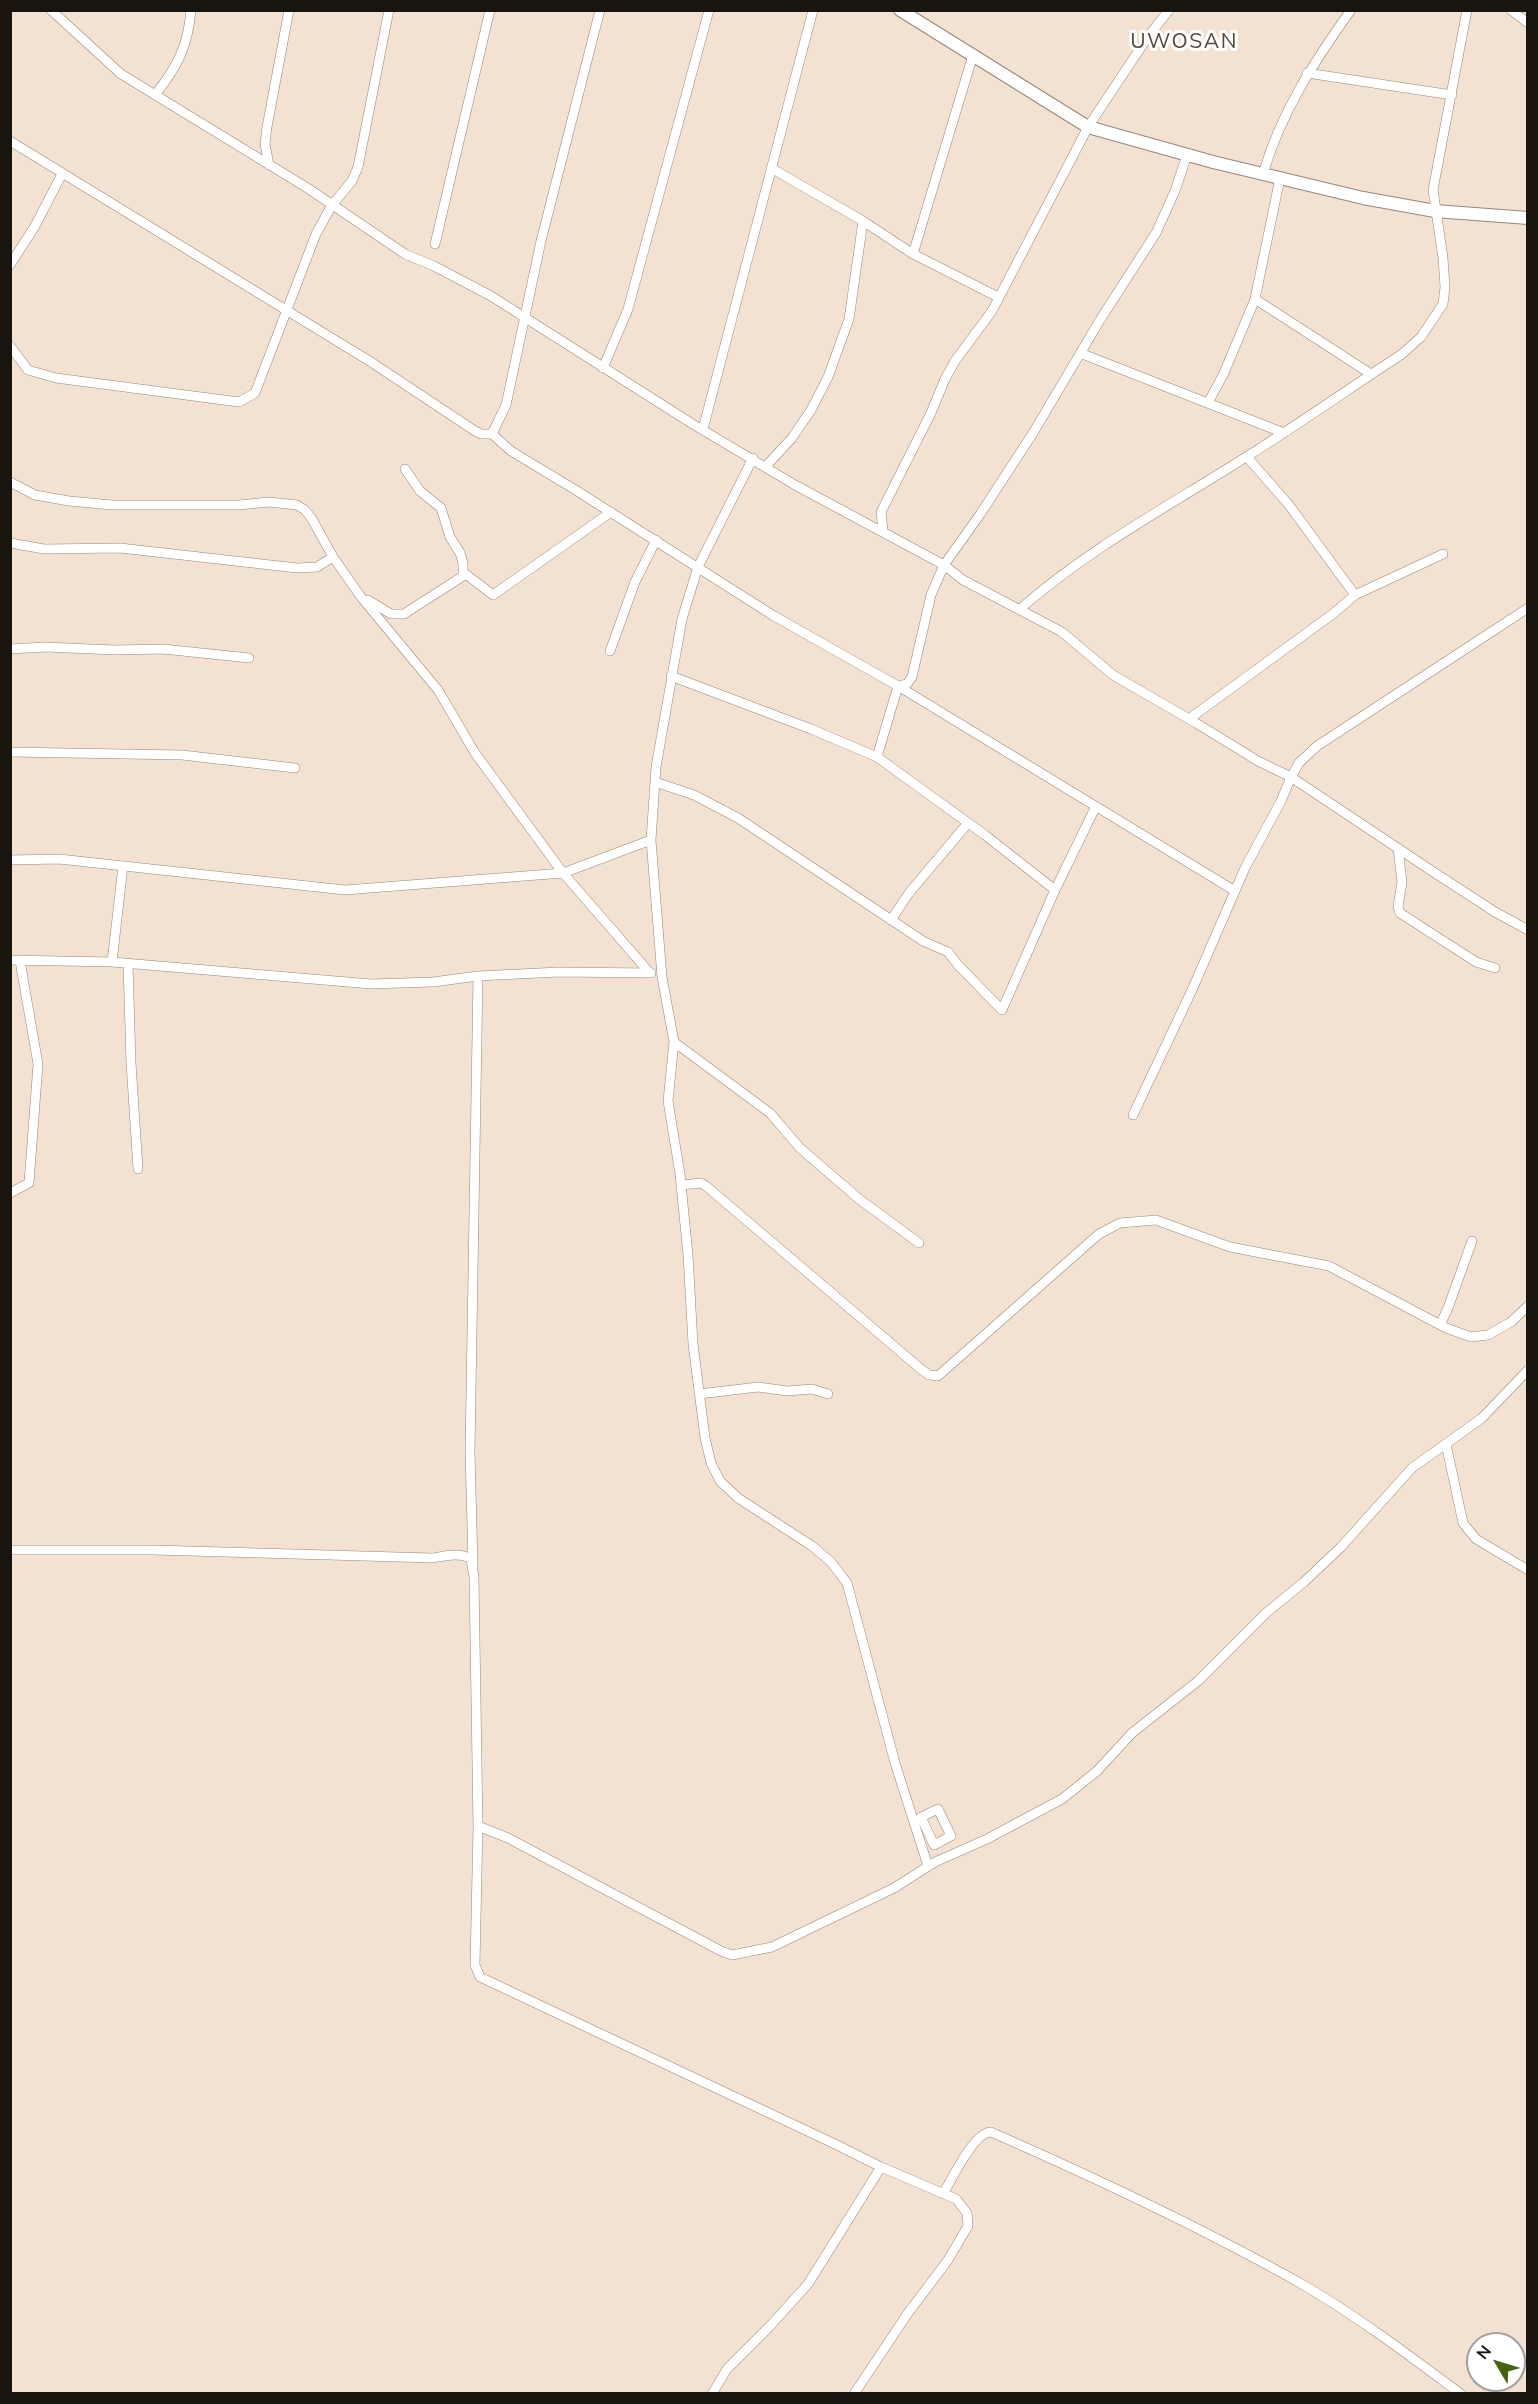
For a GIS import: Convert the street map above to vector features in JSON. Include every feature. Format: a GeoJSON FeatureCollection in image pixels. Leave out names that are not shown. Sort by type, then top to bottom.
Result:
{"type":"FeatureCollection","features":[{"type":"Feature","properties":{"kind":"street"},"geometry":{"type":"LineString","coordinates":[[51,10],[109,65],[332,205],[405,255],[458,278],[525,316],[603,368],[795,484],[883,530],[944,565],[963,580],[1062,632],[1113,675],[1258,761],[1291,777],[1527,930]]}},
{"type":"Feature","properties":{"kind":"street"},"geometry":{"type":"LineString","coordinates":[[155,95],[180,58],[189,34],[191,10]]}},
{"type":"Feature","properties":{"kind":"street"},"geometry":{"type":"LineString","coordinates":[[269,165],[265,144],[267,127],[289,10]]}},
{"type":"Feature","properties":{"kind":"street"},"geometry":{"type":"LineString","coordinates":[[10,346],[28,370],[56,378],[239,402],[255,393],[316,234],[332,205],[352,181],[358,167],[389,10]]}},
{"type":"Feature","properties":{"kind":"street"},"geometry":{"type":"LineString","coordinates":[[435,244],[490,10]]}},
{"type":"Feature","properties":{"kind":"street"},"geometry":{"type":"LineString","coordinates":[[492,434],[506,405],[544,230],[600,10]]}},
{"type":"Feature","properties":{"kind":"street"},"geometry":{"type":"LineString","coordinates":[[603,368],[628,309],[709,10]]}},
{"type":"Feature","properties":{"kind":"street"},"geometry":{"type":"LineString","coordinates":[[703,429],[718,379],[813,10]]}},
{"type":"Feature","properties":{"kind":"street"},"geometry":{"type":"LineString","coordinates":[[900,10],[1088,127],[1187,155],[1363,198],[1435,211],[1527,218]]}},
{"type":"Feature","properties":{"kind":"street"},"geometry":{"type":"LineString","coordinates":[[883,530],[881,512],[930,415],[945,379],[955,361],[992,311],[1088,127],[1140,47],[1169,10]]}},
{"type":"Feature","properties":{"kind":"street"},"geometry":{"type":"LineString","coordinates":[[1263,174],[1269,151],[1290,104],[1307,73],[1351,10]]}},
{"type":"Feature","properties":{"kind":"street"},"geometry":{"type":"LineString","coordinates":[[1020,609],[1089,555],[1284,433],[1402,354],[1421,337],[1443,304],[1445,287],[1443,258],[1435,211],[1434,181],[1467,10]]}},
{"type":"Feature","properties":{"kind":"street"},"geometry":{"type":"LineString","coordinates":[[1511,10],[1527,23]]}},
{"type":"Feature","properties":{"kind":"street"},"geometry":{"type":"LineString","coordinates":[[913,254],[973,55]]}},
{"type":"Feature","properties":{"kind":"street"},"geometry":{"type":"LineString","coordinates":[[1307,73],[1452,95]]}},
{"type":"Feature","properties":{"kind":"street"},"geometry":{"type":"LineString","coordinates":[[10,141],[371,362],[475,431],[481,434],[492,434],[511,452],[656,540],[774,616],[898,686],[1235,891]]}},
{"type":"Feature","properties":{"kind":"street"},"geometry":{"type":"LineString","coordinates":[[898,686],[907,684],[912,678],[931,595],[944,565],[981,513],[1156,232],[1175,191],[1187,155]]}},
{"type":"Feature","properties":{"kind":"street"},"geometry":{"type":"LineString","coordinates":[[771,168],[863,221],[913,254],[998,297]]}},
{"type":"Feature","properties":{"kind":"street"},"geometry":{"type":"LineString","coordinates":[[10,265],[35,226],[62,174]]}},
{"type":"Feature","properties":{"kind":"street"},"geometry":{"type":"LineString","coordinates":[[1208,403],[1224,373],[1255,299],[1281,178]]}},
{"type":"Feature","properties":{"kind":"street"},"geometry":{"type":"LineString","coordinates":[[765,465],[792,438],[811,410],[828,377],[849,319],[863,221]]}},
{"type":"Feature","properties":{"kind":"street"},"geometry":{"type":"LineString","coordinates":[[1255,299],[1371,374]]}},
{"type":"Feature","properties":{"kind":"street"},"geometry":{"type":"LineString","coordinates":[[1080,353],[1284,433]]}},
{"type":"Feature","properties":{"kind":"street"},"geometry":{"type":"LineString","coordinates":[[1247,457],[1289,505],[1355,595]]}},
{"type":"Feature","properties":{"kind":"street"},"geometry":{"type":"LineString","coordinates":[[753,458],[698,567],[682,619],[655,782],[651,840],[662,976],[674,1042],[668,1101],[681,1185],[699,1394],[705,1438],[711,1462],[720,1481],[738,1498],[812,1546],[831,1563],[847,1583],[895,1763],[928,1866]]}},
{"type":"Feature","properties":{"kind":"street"},"geometry":{"type":"LineString","coordinates":[[358,593],[391,614],[404,614],[463,576],[460,553],[450,537],[441,508],[420,491],[405,469]]}},
{"type":"Feature","properties":{"kind":"street"},"geometry":{"type":"LineString","coordinates":[[10,482],[35,495],[111,505],[239,505],[268,502],[297,505],[312,519],[333,557],[358,593],[438,690],[476,753],[563,873],[649,972]]}},
{"type":"Feature","properties":{"kind":"street"},"geometry":{"type":"LineString","coordinates":[[463,572],[493,595],[611,512]]}},
{"type":"Feature","properties":{"kind":"street"},"geometry":{"type":"LineString","coordinates":[[865,521],[881,512]]}},
{"type":"Feature","properties":{"kind":"street"},"geometry":{"type":"LineString","coordinates":[[610,651],[635,582],[656,540]]}},
{"type":"Feature","properties":{"kind":"street"},"geometry":{"type":"LineString","coordinates":[[10,543],[44,549],[120,548],[297,568],[317,567],[333,557]]}},
{"type":"Feature","properties":{"kind":"street"},"geometry":{"type":"LineString","coordinates":[[1189,719],[1220,698],[1258,666],[1334,613],[1355,595],[1443,554]]}},
{"type":"Feature","properties":{"kind":"street"},"geometry":{"type":"LineString","coordinates":[[1133,1115],[1192,990],[1235,891],[1299,763],[1317,746],[1527,608]]}},
{"type":"Feature","properties":{"kind":"street"},"geometry":{"type":"LineString","coordinates":[[10,649],[45,647],[115,650],[163,649],[249,658]]}},
{"type":"Feature","properties":{"kind":"street"},"geometry":{"type":"LineString","coordinates":[[671,676],[811,729],[877,757],[1055,890]]}},
{"type":"Feature","properties":{"kind":"street"},"geometry":{"type":"LineString","coordinates":[[877,757],[898,686]]}},
{"type":"Feature","properties":{"kind":"street"},"geometry":{"type":"LineString","coordinates":[[10,752],[182,755],[295,768]]}},
{"type":"Feature","properties":{"kind":"street"},"geometry":{"type":"LineString","coordinates":[[655,782],[693,795],[738,818],[923,941],[948,952],[1002,1010],[1055,890],[1096,806]]}},
{"type":"Feature","properties":{"kind":"street"},"geometry":{"type":"LineString","coordinates":[[891,920],[909,893],[968,823]]}},
{"type":"Feature","properties":{"kind":"street"},"geometry":{"type":"LineString","coordinates":[[10,860],[59,859],[345,890],[563,873],[651,840]]}},
{"type":"Feature","properties":{"kind":"street"},"geometry":{"type":"LineString","coordinates":[[1398,848],[1402,882],[1398,907],[1400,913],[1476,962],[1495,968]]}},
{"type":"Feature","properties":{"kind":"street"},"geometry":{"type":"LineString","coordinates":[[112,962],[123,866]]}},
{"type":"Feature","properties":{"kind":"street"},"geometry":{"type":"LineString","coordinates":[[10,1193],[28,1183],[38,1064],[15,960],[112,962],[371,984],[433,982],[478,976],[559,972],[649,972],[662,976]]}},
{"type":"Feature","properties":{"kind":"street"},"geometry":{"type":"LineString","coordinates":[[128,964],[131,1063],[138,1169]]}},
{"type":"Feature","properties":{"kind":"street"},"geometry":{"type":"LineString","coordinates":[[478,976],[470,1451],[478,1826],[475,1965],[483,1980],[881,2167],[956,2199],[963,2206],[967,2213],[968,2226],[948,2260],[908,2313],[854,2394]]}},
{"type":"Feature","properties":{"kind":"street"},"geometry":{"type":"LineString","coordinates":[[674,1042],[714,1069],[770,1113],[800,1148],[859,1199],[919,1243]]}},
{"type":"Feature","properties":{"kind":"street"},"geometry":{"type":"LineString","coordinates":[[681,1185],[701,1183],[706,1186],[922,1370],[935,1376],[938,1376],[1099,1234],[1120,1223],[1140,1220],[1156,1220],[1246,1251],[1329,1266],[1440,1325],[1471,1337],[1488,1335],[1510,1322],[1527,1305]]}},
{"type":"Feature","properties":{"kind":"street"},"geometry":{"type":"LineString","coordinates":[[1440,1325],[1472,1241]]}},
{"type":"Feature","properties":{"kind":"street"},"geometry":{"type":"LineString","coordinates":[[478,1826],[508,1838],[721,1951],[732,1955],[772,1947],[894,1888],[928,1866],[987,1839],[1062,1799],[1097,1771],[1132,1733],[1197,1681],[1266,1613],[1304,1582],[1341,1546],[1412,1468],[1482,1418],[1527,1370]]}},
{"type":"Feature","properties":{"kind":"street"},"geometry":{"type":"LineString","coordinates":[[699,1394],[758,1387],[787,1391],[812,1389],[828,1394]]}},
{"type":"Feature","properties":{"kind":"street"},"geometry":{"type":"LineString","coordinates":[[1446,1444],[1463,1523],[1476,1539],[1527,1570]]}},
{"type":"Feature","properties":{"kind":"street"},"geometry":{"type":"LineString","coordinates":[[10,1550],[154,1550],[433,1558],[455,1555],[467,1556],[474,1566]]}},
{"type":"Feature","properties":{"kind":"street"},"geometry":{"type":"LineString","coordinates":[[943,2194],[975,2142],[983,2133],[991,2132],[1184,2222],[1307,2288],[1354,2317],[1461,2394]]}},
{"type":"Feature","properties":{"kind":"street"},"geometry":{"type":"LineString","coordinates":[[712,2394],[727,2369],[808,2284],[881,2167]]}},
{"type":"Feature","properties":{"kind":"district","name":"UWOSAN"},"geometry":{"type":"Point","coordinates":[1184,42]}}]}
